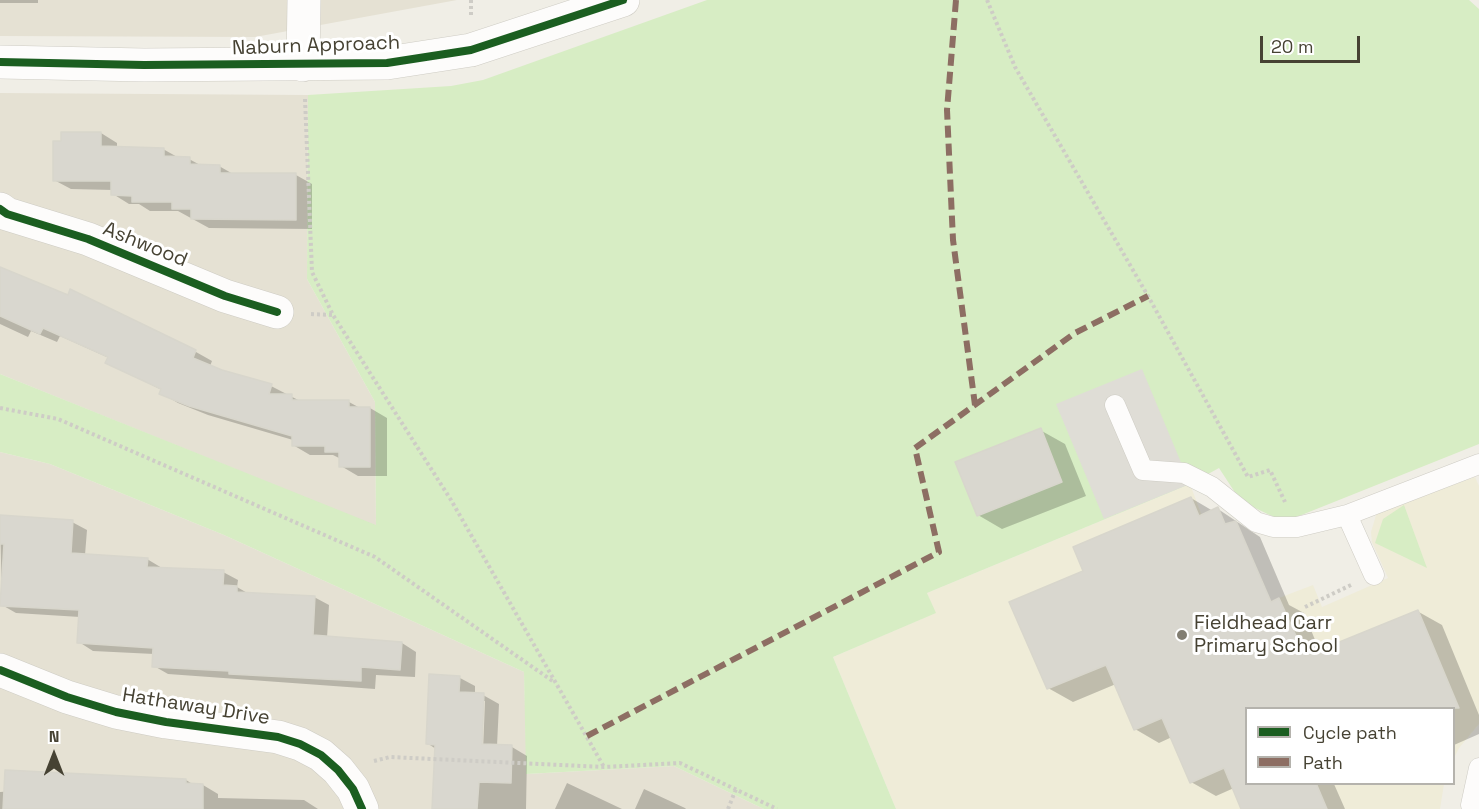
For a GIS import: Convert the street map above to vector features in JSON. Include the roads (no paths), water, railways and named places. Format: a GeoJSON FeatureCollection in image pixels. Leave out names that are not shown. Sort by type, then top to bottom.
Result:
{"type":"FeatureCollection","features":[{"type":"Feature","properties":{"kind":"street"},"geometry":{"type":"LineString","coordinates":[[303,65],[304,0]]}},
{"type":"Feature","properties":{"kind":"street","name":"Naburn Approach"},"geometry":{"type":"LineString","coordinates":[[0,62],[144,65],[387,63],[471,50],[623,0]]}},
{"type":"Feature","properties":{"kind":"street","name":"Ashwood"},"geometry":{"type":"LineString","coordinates":[[0,209],[7,214],[88,239],[225,296],[277,312]]}},
{"type":"Feature","properties":{"kind":"street","name":"Hathaway Drive"},"geometry":{"type":"LineString","coordinates":[[0,670],[67,697],[116,712],[166,722],[278,737],[300,744],[321,755],[338,770],[353,789],[362,809]]}},
{"type":"Feature","properties":{"kind":"lane"},"geometry":{"type":"LineString","coordinates":[[1115,405],[1143,470],[1184,473],[1212,487],[1256,522],[1274,527],[1297,527],[1347,515],[1479,464]]}},
{"type":"Feature","properties":{"kind":"lane"},"geometry":{"type":"LineString","coordinates":[[1347,515],[1374,575]]}},
{"type":"Feature","properties":{"kind":"lane"},"geometry":{"type":"LineString","coordinates":[[1473,809],[1479,768]]}},
{"type":"Feature","properties":{"kind":"place","name":"Fieldhead Carr Primary School"},"geometry":{"type":"Point","coordinates":[1182,635]}}]}
